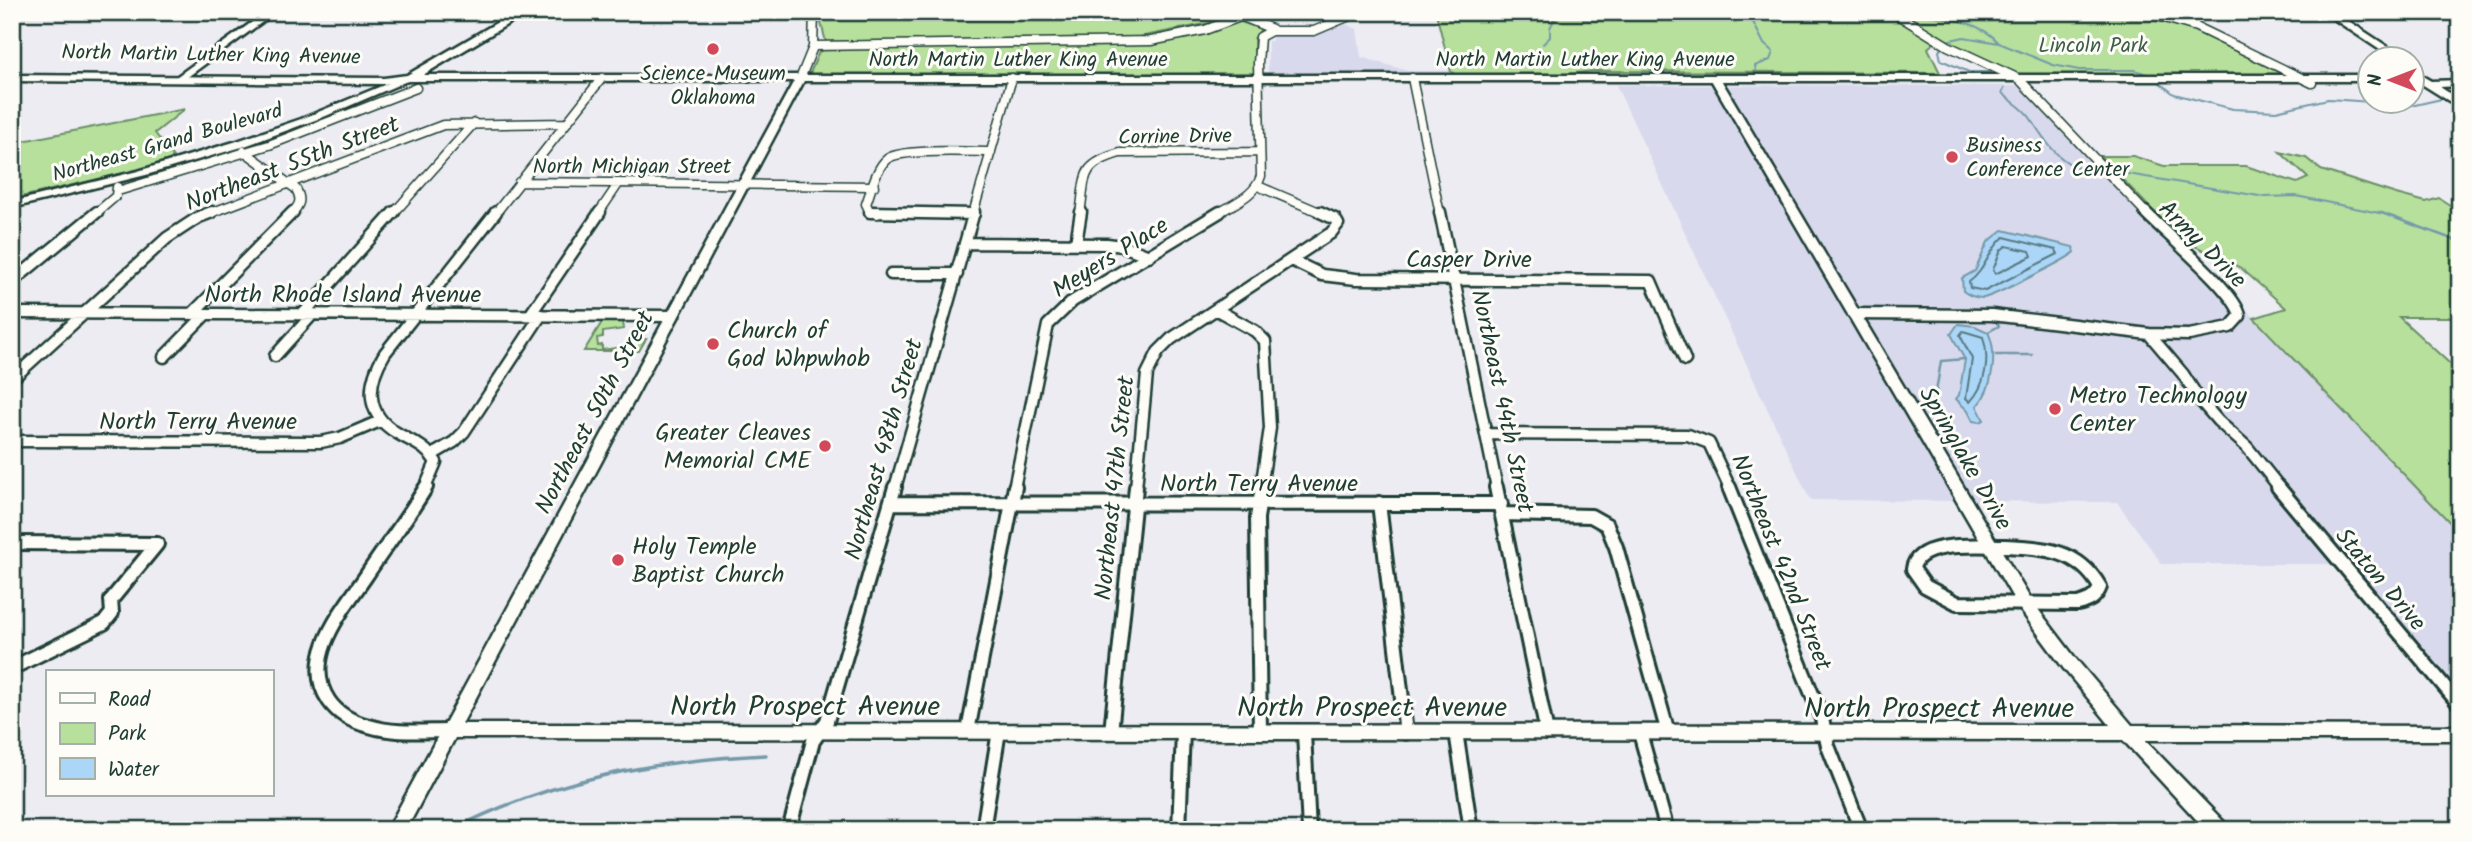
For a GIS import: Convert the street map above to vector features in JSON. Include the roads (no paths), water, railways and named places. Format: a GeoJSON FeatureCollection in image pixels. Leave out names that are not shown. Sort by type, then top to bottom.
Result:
{"type":"FeatureCollection","features":[{"type":"Feature","properties":{"kind":"main road"},"geometry":{"type":"LineString","coordinates":[[409,78],[491,33],[523,12]]}},
{"type":"Feature","properties":{"kind":"main road"},"geometry":{"type":"LineString","coordinates":[[2328,12],[2374,46]]}},
{"type":"Feature","properties":{"kind":"main road"},"geometry":{"type":"LineString","coordinates":[[2345,24],[2380,46]]}},
{"type":"Feature","properties":{"kind":"main road","name":"North Martin Luther King Avenue"},"geometry":{"type":"LineString","coordinates":[[12,71],[384,81],[409,78],[601,78],[800,79],[809,82],[1716,80],[2356,83]]}},
{"type":"Feature","properties":{"kind":"main road","name":"North Martin Luther King Avenue"},"geometry":{"type":"LineString","coordinates":[[12,78],[190,75]]}},
{"type":"Feature","properties":{"kind":"main road","name":"North Martin Luther King Avenue"},"geometry":{"type":"LineString","coordinates":[[2309,81],[2356,79]]}},
{"type":"Feature","properties":{"kind":"main road"},"geometry":{"type":"LineString","coordinates":[[2426,80],[2460,81]]}},
{"type":"Feature","properties":{"kind":"main road"},"geometry":{"type":"LineString","coordinates":[[2426,82],[2460,97]]}},
{"type":"Feature","properties":{"kind":"main road"},"geometry":{"type":"LineString","coordinates":[[2426,83],[2460,105]]}},
{"type":"Feature","properties":{"kind":"street"},"geometry":{"type":"LineString","coordinates":[[190,75],[228,51],[241,36],[272,12]]}},
{"type":"Feature","properties":{"kind":"street","name":"Northeast 50th Street"},"geometry":{"type":"LineString","coordinates":[[396,830],[800,79],[816,46],[817,26],[814,12]]}},
{"type":"Feature","properties":{"kind":"street"},"geometry":{"type":"LineString","coordinates":[[1231,12],[1272,29],[1304,34],[1359,12]]}},
{"type":"Feature","properties":{"kind":"street","name":"Army Drive"},"geometry":{"type":"LineString","coordinates":[[1853,314],[2000,316],[2149,334],[2189,335],[2220,331],[2237,322],[2239,309],[2225,290],[2165,233],[2021,81],[1944,44],[1894,12]]}},
{"type":"Feature","properties":{"kind":"street"},"geometry":{"type":"LineString","coordinates":[[2144,12],[2196,27],[2309,81]]}},
{"type":"Feature","properties":{"kind":"street"},"geometry":{"type":"LineString","coordinates":[[2186,12],[2196,27]]}},
{"type":"Feature","properties":{"kind":"street"},"geometry":{"type":"LineString","coordinates":[[816,46],[1151,41],[1205,30],[1240,18]]}},
{"type":"Feature","properties":{"kind":"street"},"geometry":{"type":"LineString","coordinates":[[1258,186],[1261,176],[1258,41],[1266,31],[1272,29]]}},
{"type":"Feature","properties":{"kind":"street","name":"Northeast Grand Boulevard"},"geometry":{"type":"LineString","coordinates":[[117,186],[236,145],[409,78]]}},
{"type":"Feature","properties":{"kind":"street"},"geometry":{"type":"LineString","coordinates":[[601,78],[373,372],[369,403],[380,421],[397,434],[424,446],[432,455],[464,432],[619,183]]}},
{"type":"Feature","properties":{"kind":"street","name":"Northeast 48th Street"},"geometry":{"type":"LineString","coordinates":[[789,830],[813,741],[827,721],[846,661],[1012,80]]}},
{"type":"Feature","properties":{"kind":"street","name":"Springlake Drive"},"geometry":{"type":"LineString","coordinates":[[1716,80],[2025,604],[2076,673],[2126,733],[2219,830]]}},
{"type":"Feature","properties":{"kind":"street","name":"Northeast 44th Street"},"geometry":{"type":"LineString","coordinates":[[1412,81],[1488,434],[1547,733]]}},
{"type":"Feature","properties":{"kind":"street","name":"Northeast Grand Boulevard"},"geometry":{"type":"LineString","coordinates":[[12,205],[117,186],[247,153],[371,108],[416,88]]}},
{"type":"Feature","properties":{"kind":"street"},"geometry":{"type":"LineString","coordinates":[[354,101],[371,108]]}},
{"type":"Feature","properties":{"kind":"street"},"geometry":{"type":"LineString","coordinates":[[275,356],[308,314],[474,123]]}},
{"type":"Feature","properties":{"kind":"street","name":"Northeast 55th Street"},"geometry":{"type":"LineString","coordinates":[[12,379],[183,226],[209,213],[438,127],[474,123],[566,123]]}},
{"type":"Feature","properties":{"kind":"street"},"geometry":{"type":"LineString","coordinates":[[192,314],[299,206],[300,197],[296,190],[236,145]]}},
{"type":"Feature","properties":{"kind":"street"},"geometry":{"type":"LineString","coordinates":[[974,214],[870,212],[866,204],[885,158],[891,155],[992,152]]}},
{"type":"Feature","properties":{"kind":"street","name":"Corrine Drive"},"geometry":{"type":"LineString","coordinates":[[1076,243],[1086,174],[1091,165],[1100,159],[1128,152],[1260,152]]}},
{"type":"Feature","properties":{"kind":"street","name":"North Michigan Street"},"geometry":{"type":"LineString","coordinates":[[519,182],[874,186]]}},
{"type":"Feature","properties":{"kind":"street"},"geometry":{"type":"LineString","coordinates":[[12,282],[117,196],[117,186]]}},
{"type":"Feature","properties":{"kind":"street","name":"Meyers Place"},"geometry":{"type":"LineString","coordinates":[[968,732],[1042,344],[1048,325],[1073,301],[1258,186]]}},
{"type":"Feature","properties":{"kind":"street","name":"Northeast 47th Street"},"geometry":{"type":"LineString","coordinates":[[1111,732],[1147,374],[1151,363],[1171,339],[1331,233],[1338,225],[1337,221],[1258,186]]}},
{"type":"Feature","properties":{"kind":"street"},"geometry":{"type":"LineString","coordinates":[[965,243],[1116,244],[1149,256]]}},
{"type":"Feature","properties":{"kind":"street","name":"Casper Drive"},"geometry":{"type":"LineString","coordinates":[[1290,260],[1332,277],[1651,281],[1685,360]]}},
{"type":"Feature","properties":{"kind":"street"},"geometry":{"type":"LineString","coordinates":[[891,274],[957,274]]}},
{"type":"Feature","properties":{"kind":"street"},"geometry":{"type":"LineString","coordinates":[[1217,310],[1255,331],[1265,341],[1270,428],[1257,518],[1260,732]]}},
{"type":"Feature","properties":{"kind":"street","name":"North Rhode Island Avenue"},"geometry":{"type":"LineString","coordinates":[[12,313],[673,316]]}},
{"type":"Feature","properties":{"kind":"street"},"geometry":{"type":"LineString","coordinates":[[164,357],[205,314]]}},
{"type":"Feature","properties":{"kind":"street","name":"Staton Drive"},"geometry":{"type":"LineString","coordinates":[[2149,334],[2183,374],[2199,399],[2218,421],[2247,447],[2287,500],[2460,705]]}},
{"type":"Feature","properties":{"kind":"street","name":"North Terry Avenue"},"geometry":{"type":"LineString","coordinates":[[12,441],[321,442],[340,438],[380,421]]}},
{"type":"Feature","properties":{"kind":"street","name":"Northeast 42nd Street"},"geometry":{"type":"LineString","coordinates":[[1488,434],[1695,436],[1709,443],[1718,458],[1822,719],[1861,830]]}},
{"type":"Feature","properties":{"kind":"street","name":"North Prospect Avenue"},"geometry":{"type":"LineString","coordinates":[[432,455],[436,462],[435,467],[422,492],[334,625],[322,652],[319,683],[324,696],[345,717],[362,725],[388,730],[449,731],[2460,733]]}},
{"type":"Feature","properties":{"kind":"street","name":"North Terry Avenue"},"geometry":{"type":"LineString","coordinates":[[891,503],[1379,503],[1591,516],[1607,525],[1616,547],[1668,733]]}},
{"type":"Feature","properties":{"kind":"street"},"geometry":{"type":"LineString","coordinates":[[1379,503],[1406,733]]}},
{"type":"Feature","properties":{"kind":"street"},"geometry":{"type":"LineString","coordinates":[[12,543],[157,544],[111,600],[112,613],[109,618],[91,631],[12,668]]}},
{"type":"Feature","properties":{"kind":"street"},"geometry":{"type":"LineString","coordinates":[[1936,548],[2036,548],[2066,553],[2090,569],[2100,587],[2098,595],[2091,601],[2078,604],[2025,604],[1957,603],[1932,593],[1916,577],[1913,566],[1916,557],[1936,548]]}},
{"type":"Feature","properties":{"kind":"street"},"geometry":{"type":"LineString","coordinates":[[983,830],[999,732]]}},
{"type":"Feature","properties":{"kind":"street"},"geometry":{"type":"LineString","coordinates":[[1180,830],[1183,732]]}},
{"type":"Feature","properties":{"kind":"street"},"geometry":{"type":"LineString","coordinates":[[1456,732],[1471,830]]}},
{"type":"Feature","properties":{"kind":"street"},"geometry":{"type":"LineString","coordinates":[[1304,733],[1309,830]]}},
{"type":"Feature","properties":{"kind":"street"},"geometry":{"type":"LineString","coordinates":[[1640,733],[1667,830]]}},
{"type":"Feature","properties":{"kind":"water"},"geometry":{"type":"Polygon","coordinates":[[[2003,230],[2073,247],[2075,252],[1989,296],[1980,298],[1967,294],[1963,291],[1962,278],[1975,271],[1988,242],[2003,230]]]}},
{"type":"Feature","properties":{"kind":"water"},"geometry":{"type":"Polygon","coordinates":[[[1958,324],[1975,326],[1988,332],[1991,341],[1993,360],[1990,381],[1977,406],[1984,420],[1980,422],[1973,421],[1968,411],[1956,399],[1965,360],[1951,334],[1958,324]]]}},
{"type":"Feature","properties":{"kind":"waterway"},"geometry":{"type":"LineString","coordinates":[[1543,44],[1550,37],[1550,28],[1558,12]]}},
{"type":"Feature","properties":{"kind":"waterway"},"geometry":{"type":"LineString","coordinates":[[1748,12],[1764,44],[1773,52],[1770,60],[1755,66],[1756,71]]}},
{"type":"Feature","properties":{"kind":"waterway"},"geometry":{"type":"LineString","coordinates":[[1907,12],[1944,17],[1969,24],[1980,28],[1999,43]]}},
{"type":"Feature","properties":{"kind":"waterway"},"geometry":{"type":"LineString","coordinates":[[1946,41],[1964,37],[1999,43]]}},
{"type":"Feature","properties":{"kind":"waterway"},"geometry":{"type":"LineString","coordinates":[[1999,43],[2053,65],[2079,70],[2135,70],[2150,75],[2174,94],[2233,109],[2276,111],[2328,99],[2415,105],[2446,98]]}},
{"type":"Feature","properties":{"kind":"waterway"},"geometry":{"type":"LineString","coordinates":[[1943,47],[1939,51],[1941,60],[1969,72],[1989,72],[1992,75]]}},
{"type":"Feature","properties":{"kind":"waterway"},"geometry":{"type":"LineString","coordinates":[[2004,89],[2002,93],[2022,108],[2060,157],[2078,168],[2103,171]]}},
{"type":"Feature","properties":{"kind":"waterway"},"geometry":{"type":"LineString","coordinates":[[2110,171],[2265,197],[2296,196],[2384,214]]}},
{"type":"Feature","properties":{"kind":"waterway"},"geometry":{"type":"LineString","coordinates":[[2379,212],[2460,242]]}},
{"type":"Feature","properties":{"kind":"waterway"},"geometry":{"type":"LineString","coordinates":[[1988,332],[1999,326],[1994,318]]}},
{"type":"Feature","properties":{"kind":"waterway"},"geometry":{"type":"LineString","coordinates":[[1996,355],[2032,355]]}},
{"type":"Feature","properties":{"kind":"waterway"},"geometry":{"type":"LineString","coordinates":[[1936,392],[1941,361],[1965,359]]}},
{"type":"Feature","properties":{"kind":"waterway"},"geometry":{"type":"LineString","coordinates":[[452,830],[527,797],[605,775],[684,762],[766,755]]}},
{"type":"Feature","properties":{"kind":"place","name":"Science Museum Oklahoma"},"geometry":{"type":"Point","coordinates":[713,49]}},
{"type":"Feature","properties":{"kind":"place","name":"Business Conference Center"},"geometry":{"type":"Point","coordinates":[1952,157]}},
{"type":"Feature","properties":{"kind":"place","name":"Church of God Whpwhob"},"geometry":{"type":"Point","coordinates":[713,344]}},
{"type":"Feature","properties":{"kind":"place","name":"Metro Technology Center"},"geometry":{"type":"Point","coordinates":[2055,409]}},
{"type":"Feature","properties":{"kind":"place","name":"Greater Cleaves Memorial CME"},"geometry":{"type":"Point","coordinates":[825,446]}},
{"type":"Feature","properties":{"kind":"place","name":"Holy Temple Baptist Church"},"geometry":{"type":"Point","coordinates":[618,560]}},
{"type":"Feature","properties":{"kind":"park label","name":"Lincoln Park"},"geometry":{"type":"Point","coordinates":[2093,45]}}]}
